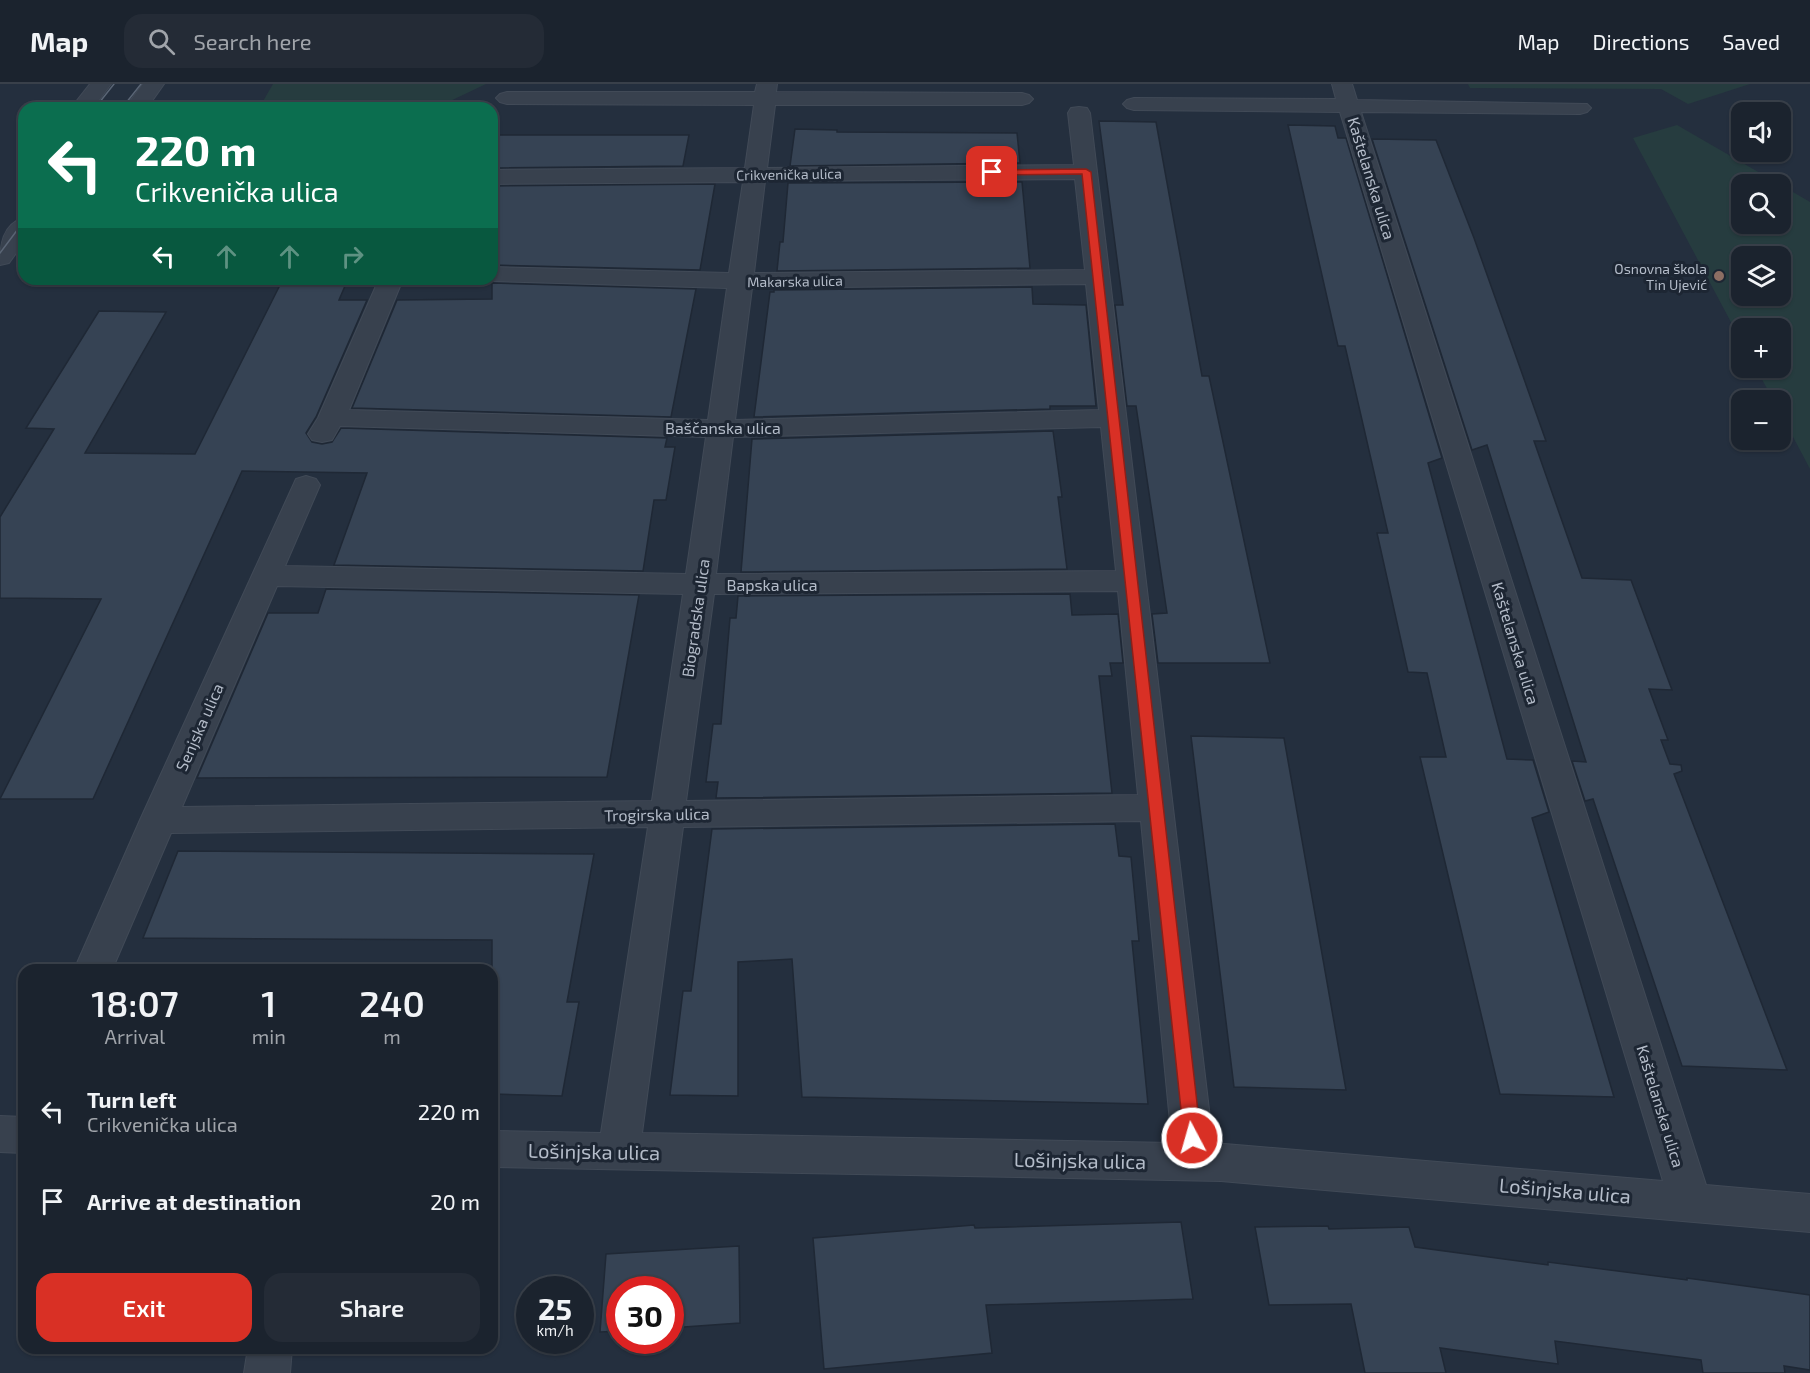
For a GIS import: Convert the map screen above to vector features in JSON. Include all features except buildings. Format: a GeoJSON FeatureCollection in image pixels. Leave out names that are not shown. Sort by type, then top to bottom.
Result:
{"type":"FeatureCollection","features":[{"type":"Feature","properties":{"kind":"street"},"geometry":{"type":"LineString","coordinates":[[87,102],[101,84]]}},
{"type":"Feature","properties":{"kind":"street"},"geometry":{"type":"LineString","coordinates":[[140,102],[154,84]]}},
{"type":"Feature","properties":{"kind":"street"},"geometry":{"type":"LineString","coordinates":[[507,98],[766,92],[1022,99]]}},
{"type":"Feature","properties":{"kind":"street","name":"Biogradska ulica"},"geometry":{"type":"LineString","coordinates":[[619,1151],[722,429],[766,92]]}},
{"type":"Feature","properties":{"kind":"street"},"geometry":{"type":"LineString","coordinates":[[1134,104],[1346,96],[1580,108]]}},
{"type":"Feature","properties":{"kind":"street","name":"Kaštelanska ulica"},"geometry":{"type":"LineString","coordinates":[[1346,96],[1690,1201]]}},
{"type":"Feature","properties":{"kind":"street"},"geometry":{"type":"LineString","coordinates":[[1079,113],[1195,1162]]}},
{"type":"Feature","properties":{"kind":"street","name":"Crikvenička ulica"},"geometry":{"type":"LineString","coordinates":[[498,177],[1086,172]]}},
{"type":"Feature","properties":{"kind":"street"},"geometry":{"type":"LineString","coordinates":[[0,258],[18,233]]}},
{"type":"Feature","properties":{"kind":"street","name":"Makarska ulica"},"geometry":{"type":"LineString","coordinates":[[498,274],[740,281],[1098,277]]}},
{"type":"Feature","properties":{"kind":"street","name":"Baščanska ulica"},"geometry":{"type":"LineString","coordinates":[[388,285],[326,427],[722,429],[1114,418]]}},
{"type":"Feature","properties":{"kind":"street","name":"Senjska ulica"},"geometry":{"type":"LineString","coordinates":[[96,964],[306,485]]}},
{"type":"Feature","properties":{"kind":"street","name":"Bapska ulica"},"geometry":{"type":"LineString","coordinates":[[267,576],[700,584],[1132,581]]}},
{"type":"Feature","properties":{"kind":"street","name":"Trogirska ulica"},"geometry":{"type":"LineString","coordinates":[[157,820],[1157,808]]}},
{"type":"Feature","properties":{"kind":"street","name":"Lošinjska ulica"},"geometry":{"type":"LineString","coordinates":[[498,1149],[1221,1162],[1810,1213]]}},
{"type":"Feature","properties":{"kind":"street"},"geometry":{"type":"LineString","coordinates":[[267,1373],[269,1354]]}},
{"type":"Feature","properties":{"kind":"green space"},"geometry":{"type":"Polygon","coordinates":[[[273,84],[486,84],[448,102],[263,102],[273,84]]]}},
{"type":"Feature","properties":{"kind":"green space"},"geometry":{"type":"Polygon","coordinates":[[[1468,84],[1750,84],[1688,104],[1661,89],[1470,88],[1468,84]]]}},
{"type":"Feature","properties":{"kind":"green space"},"geometry":{"type":"Polygon","coordinates":[[[1677,125],[1731,156],[1731,162],[1741,162],[1762,174],[1731,174],[1731,234],[1791,234],[1791,191],[1810,202],[1810,469],[1791,433],[1791,390],[1768,390],[1761,378],[1791,378],[1791,318],[1731,318],[1731,322],[1633,138],[1677,125]]]}},
{"type":"Feature","properties":{"kind":"tram line"},"geometry":{"type":"LineString","coordinates":[[100,102],[114,84]]}},
{"type":"Feature","properties":{"kind":"tram line"},"geometry":{"type":"LineString","coordinates":[[127,102],[141,84]]}},
{"type":"Feature","properties":{"kind":"tram line"},"geometry":{"type":"LineString","coordinates":[[0,253],[18,229]]}},
{"type":"Feature","properties":{"kind":"place","name":"Osnovna škola Tin Ujević"},"geometry":{"type":"Point","coordinates":[1719,276]}},
{"type":"Feature","properties":{"kind":"route"},"geometry":{"type":"LineString","coordinates":[[992,172],[1086,172],[1192,1138]]}}]}
